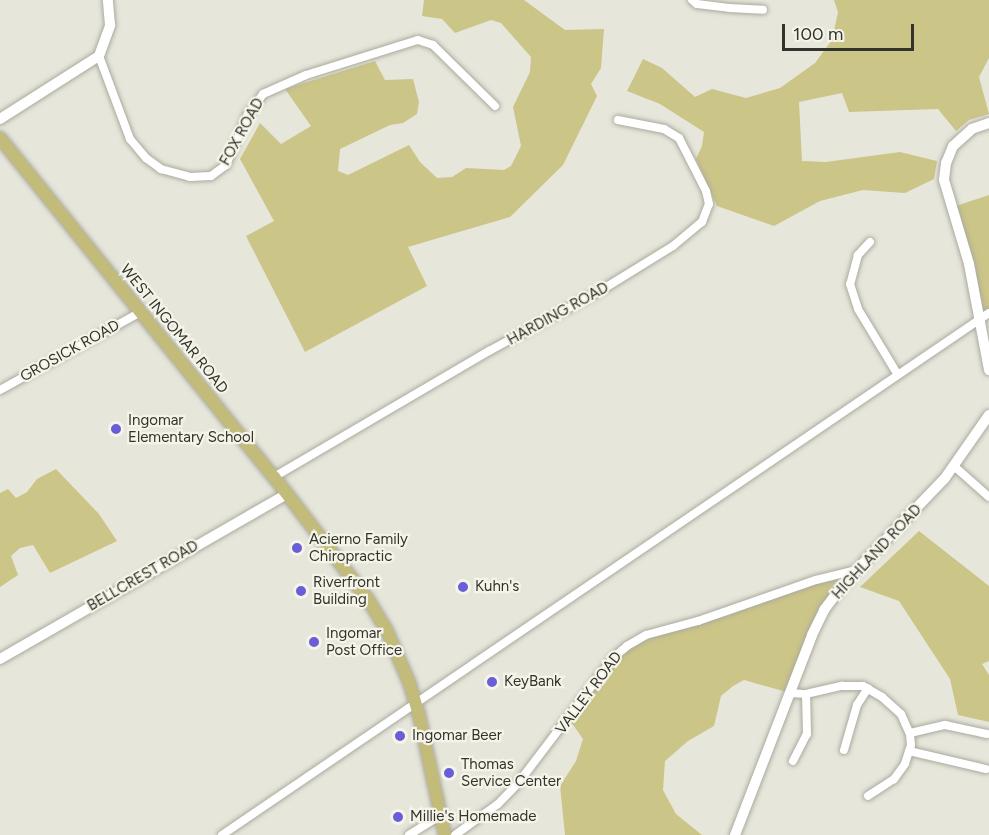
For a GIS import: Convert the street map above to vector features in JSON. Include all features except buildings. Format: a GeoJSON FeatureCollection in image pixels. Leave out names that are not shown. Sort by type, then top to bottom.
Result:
{"type":"FeatureCollection","features":[{"type":"Feature","properties":{"kind":"main road","name":"WEST INGOMAR ROAD"},"geometry":{"type":"LineString","coordinates":[[0,138],[274,477],[380,618],[404,667],[415,702],[445,835]]}},
{"type":"Feature","properties":{"kind":"street"},"geometry":{"type":"LineString","coordinates":[[0,118],[99,56],[108,36],[110,16],[108,0]]}},
{"type":"Feature","properties":{"kind":"street"},"geometry":{"type":"LineString","coordinates":[[692,0],[697,4],[763,10]]}},
{"type":"Feature","properties":{"kind":"street","name":"FOX ROAD"},"geometry":{"type":"LineString","coordinates":[[99,56],[130,139],[146,158],[161,169],[190,177],[211,176],[226,165],[248,114],[263,94],[306,75],[418,40],[434,45],[495,106]]}},
{"type":"Feature","properties":{"kind":"street","name":"HARDING ROAD"},"geometry":{"type":"LineString","coordinates":[[274,477],[489,351],[600,291],[673,246],[702,222],[709,204],[706,191],[679,138],[664,129],[618,120]]}},
{"type":"Feature","properties":{"kind":"street"},"geometry":{"type":"LineString","coordinates":[[989,123],[972,129],[953,146],[945,163],[944,180],[984,316],[989,370]]}},
{"type":"Feature","properties":{"kind":"street"},"geometry":{"type":"LineString","coordinates":[[870,242],[858,255],[850,284],[858,309],[898,375]]}},
{"type":"Feature","properties":{"kind":"street","name":"GROSICK ROAD"},"geometry":{"type":"LineString","coordinates":[[0,390],[141,312]]}},
{"type":"Feature","properties":{"kind":"street"},"geometry":{"type":"LineString","coordinates":[[222,835],[984,316]]}},
{"type":"Feature","properties":{"kind":"street","name":"HIGHLAND ROAD"},"geometry":{"type":"LineString","coordinates":[[735,835],[824,610],[857,570],[955,467],[989,415]]}},
{"type":"Feature","properties":{"kind":"street"},"geometry":{"type":"LineString","coordinates":[[955,467],[989,497]]}},
{"type":"Feature","properties":{"kind":"street","name":"BELLCREST ROAD"},"geometry":{"type":"LineString","coordinates":[[0,659],[287,494]]}},
{"type":"Feature","properties":{"kind":"street","name":"VALLEY ROAD"},"geometry":{"type":"LineString","coordinates":[[455,835],[498,804],[519,782],[614,657],[635,640],[816,580],[857,570]]}},
{"type":"Feature","properties":{"kind":"street"},"geometry":{"type":"LineString","coordinates":[[790,693],[806,694],[842,686],[868,688],[892,704],[907,723],[910,733],[909,751],[905,764],[894,779],[868,796]]}},
{"type":"Feature","properties":{"kind":"street"},"geometry":{"type":"LineString","coordinates":[[844,750],[857,705],[868,688]]}},
{"type":"Feature","properties":{"kind":"street"},"geometry":{"type":"LineString","coordinates":[[793,761],[807,734],[806,694]]}},
{"type":"Feature","properties":{"kind":"street"},"geometry":{"type":"LineString","coordinates":[[910,733],[945,725],[987,734]]}},
{"type":"Feature","properties":{"kind":"street"},"geometry":{"type":"LineString","coordinates":[[909,751],[986,769]]}},
{"type":"Feature","properties":{"kind":"street"},"geometry":{"type":"LineString","coordinates":[[409,835],[441,815]]}},
{"type":"Feature","properties":{"kind":"shaded area"},"geometry":{"type":"Polygon","coordinates":[[[424,0],[524,0],[565,30],[604,29],[601,68],[591,84],[597,96],[563,165],[510,217],[408,247],[427,286],[305,352],[246,236],[274,221],[240,159],[260,123],[281,144],[311,126],[285,89],[375,61],[385,80],[413,79],[419,102],[417,114],[403,123],[390,125],[340,149],[338,171],[348,175],[409,145],[420,162],[437,178],[452,177],[466,168],[504,170],[511,166],[521,146],[513,107],[530,72],[531,57],[501,23],[491,20],[455,33],[442,19],[422,16],[424,0]]]}},
{"type":"Feature","properties":{"kind":"shaded area"},"geometry":{"type":"Polygon","coordinates":[[[834,0],[989,0],[989,58],[979,77],[989,114],[969,120],[956,131],[938,109],[849,112],[842,93],[799,102],[802,161],[826,162],[900,152],[937,161],[934,179],[905,193],[863,190],[820,201],[774,226],[717,206],[696,159],[702,146],[704,132],[660,104],[627,91],[643,59],[662,68],[695,97],[712,89],[746,98],[780,88],[815,63],[832,40],[838,12],[834,0]]]}},
{"type":"Feature","properties":{"kind":"shaded area"},"geometry":{"type":"Polygon","coordinates":[[[989,195],[989,313],[979,319],[950,208],[989,195]]]}},
{"type":"Feature","properties":{"kind":"shaded area"},"geometry":{"type":"Polygon","coordinates":[[[56,469],[99,514],[117,541],[50,573],[33,545],[20,548],[11,556],[18,575],[0,587],[0,493],[8,489],[16,498],[27,492],[37,479],[56,469]]]}},
{"type":"Feature","properties":{"kind":"shaded area"},"geometry":{"type":"Polygon","coordinates":[[[919,531],[989,586],[989,661],[982,664],[989,675],[989,722],[958,715],[950,679],[899,601],[860,587],[919,531]]]}},
{"type":"Feature","properties":{"kind":"shaded area"},"geometry":{"type":"Polygon","coordinates":[[[857,570],[838,592],[790,693],[744,680],[721,696],[714,726],[688,741],[665,761],[663,790],[676,814],[702,835],[565,835],[560,786],[576,761],[583,739],[569,719],[608,666],[635,640],[857,570]]]}},
{"type":"Feature","properties":{"kind":"place","name":"Ingomar Elementary School"},"geometry":{"type":"Point","coordinates":[116,429]}},
{"type":"Feature","properties":{"kind":"place","name":"Acierno Family Chiropractic"},"geometry":{"type":"Point","coordinates":[297,548]}},
{"type":"Feature","properties":{"kind":"place","name":"Kuhn's"},"geometry":{"type":"Point","coordinates":[463,587]}},
{"type":"Feature","properties":{"kind":"place","name":"Riverfront Building"},"geometry":{"type":"Point","coordinates":[301,591]}},
{"type":"Feature","properties":{"kind":"place","name":"Ingomar Post Office"},"geometry":{"type":"Point","coordinates":[314,642]}},
{"type":"Feature","properties":{"kind":"place","name":"KeyBank"},"geometry":{"type":"Point","coordinates":[492,682]}},
{"type":"Feature","properties":{"kind":"place","name":"Ingomar Beer"},"geometry":{"type":"Point","coordinates":[400,736]}},
{"type":"Feature","properties":{"kind":"place","name":"Thomas Service Center"},"geometry":{"type":"Point","coordinates":[449,773]}},
{"type":"Feature","properties":{"kind":"place","name":"Millie's Homemade"},"geometry":{"type":"Point","coordinates":[398,817]}}]}
